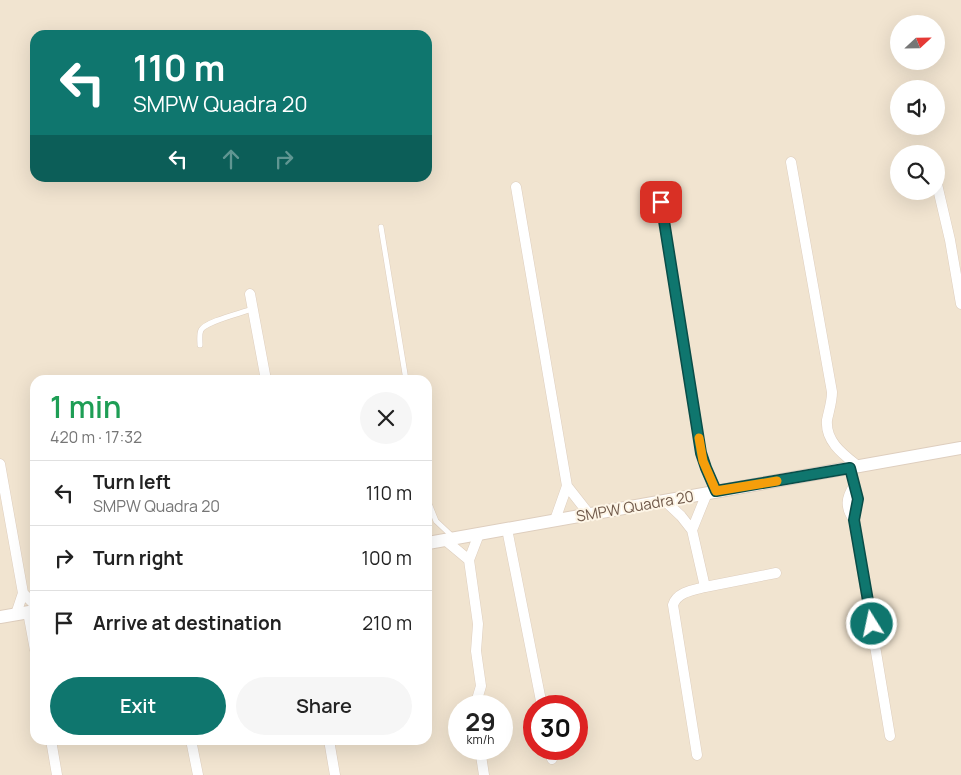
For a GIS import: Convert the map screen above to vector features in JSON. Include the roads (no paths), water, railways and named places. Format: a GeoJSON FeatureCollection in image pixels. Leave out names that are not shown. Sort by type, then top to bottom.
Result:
{"type":"FeatureCollection","features":[{"type":"Feature","properties":{"kind":"street"},"geometry":{"type":"LineString","coordinates":[[790,162],[832,392],[828,428],[838,450],[855,468],[854,486],[858,504],[854,520],[890,736]]}},
{"type":"Feature","properties":{"kind":"street"},"geometry":{"type":"LineString","coordinates":[[516,187],[567,486],[588,514]]}},
{"type":"Feature","properties":{"kind":"street"},"geometry":{"type":"LineString","coordinates":[[941,200],[961,304]]}},
{"type":"Feature","properties":{"kind":"street"},"geometry":{"type":"LineString","coordinates":[[661,202],[701,453],[712,492],[692,530]]}},
{"type":"Feature","properties":{"kind":"street"},"geometry":{"type":"LineString","coordinates":[[250,294],[265,375]]}},
{"type":"Feature","properties":{"kind":"street","name":"SMPW Quadra 20"},"geometry":{"type":"LineString","coordinates":[[432,542],[961,448]]}},
{"type":"Feature","properties":{"kind":"street"},"geometry":{"type":"LineString","coordinates":[[0,464],[23,593],[28,611]]}},
{"type":"Feature","properties":{"kind":"street"},"geometry":{"type":"LineString","coordinates":[[555,520],[567,486]]}},
{"type":"Feature","properties":{"kind":"street"},"geometry":{"type":"LineString","coordinates":[[665,501],[692,530],[705,587]]}},
{"type":"Feature","properties":{"kind":"street"},"geometry":{"type":"LineString","coordinates":[[506,529],[540,695]]}},
{"type":"Feature","properties":{"kind":"street"},"geometry":{"type":"LineString","coordinates":[[479,534],[469,560],[478,624],[476,651],[480,682],[479,695]]}},
{"type":"Feature","properties":{"kind":"street"},"geometry":{"type":"LineString","coordinates":[[450,539],[469,560]]}},
{"type":"Feature","properties":{"kind":"street"},"geometry":{"type":"LineString","coordinates":[[697,755],[672,605],[674,600],[681,594],[705,587],[776,573]]}},
{"type":"Feature","properties":{"kind":"street"},"geometry":{"type":"LineString","coordinates":[[23,593],[28,611]]}},
{"type":"Feature","properties":{"kind":"street"},"geometry":{"type":"LineString","coordinates":[[0,618],[28,611]]}},
{"type":"Feature","properties":{"kind":"street"},"geometry":{"type":"LineString","coordinates":[[52,745],[57,775]]}},
{"type":"Feature","properties":{"kind":"street"},"geometry":{"type":"LineString","coordinates":[[193,745],[198,775]]}},
{"type":"Feature","properties":{"kind":"street"},"geometry":{"type":"LineString","coordinates":[[330,745],[335,775]]}},
{"type":"Feature","properties":{"kind":"street"},"geometry":{"type":"LineString","coordinates":[[482,760],[484,775]]}},
{"type":"Feature","properties":{"kind":"lane"},"geometry":{"type":"LineString","coordinates":[[381,226],[405,375]]}},
{"type":"Feature","properties":{"kind":"lane"},"geometry":{"type":"LineString","coordinates":[[200,346],[202,327],[253,309]]}},
{"type":"Feature","properties":{"kind":"lane"},"geometry":{"type":"LineString","coordinates":[[432,511],[436,521],[450,539]]}}]}
